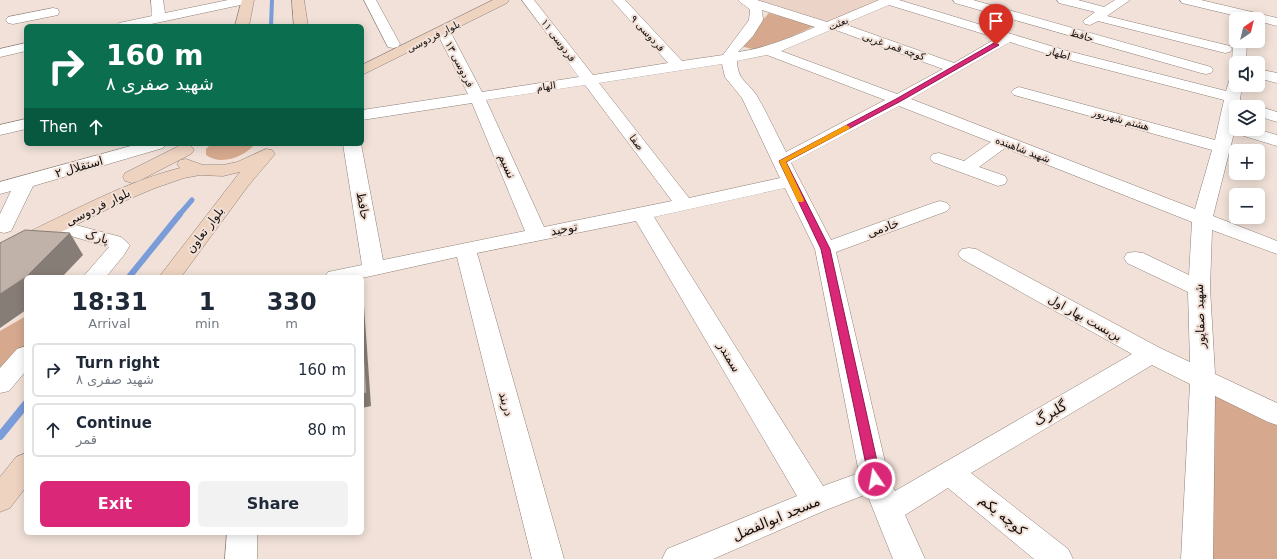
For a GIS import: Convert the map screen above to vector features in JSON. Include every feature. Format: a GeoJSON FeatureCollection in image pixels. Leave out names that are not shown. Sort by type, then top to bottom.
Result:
{"type":"FeatureCollection","features":[{"type":"Feature","properties":{"kind":"main road"},"geometry":{"type":"LineString","coordinates":[[242,24],[246,0]]}},
{"type":"Feature","properties":{"kind":"main road"},"geometry":{"type":"LineString","coordinates":[[298,0],[301,24]]}},
{"type":"Feature","properties":{"kind":"main road","name":"بلوار فردوسی"},"geometry":{"type":"LineString","coordinates":[[364,58],[484,0]]}},
{"type":"Feature","properties":{"kind":"main road","name":"بلوار فردوسی"},"geometry":{"type":"LineString","coordinates":[[364,70],[503,0]]}},
{"type":"Feature","properties":{"kind":"main road"},"geometry":{"type":"LineString","coordinates":[[188,147],[182,156],[184,162],[190,167],[229,176],[241,182]]}},
{"type":"Feature","properties":{"kind":"main road","name":"بلوار فردوسی"},"geometry":{"type":"LineString","coordinates":[[2,234],[188,147]]}},
{"type":"Feature","properties":{"kind":"main road","name":"بلوار فردوسی"},"geometry":{"type":"LineString","coordinates":[[0,253],[121,194],[178,174],[243,166],[256,160],[270,149]]}},
{"type":"Feature","properties":{"kind":"main road","name":"بلوار تعاون"},"geometry":{"type":"LineString","coordinates":[[171,275],[241,182],[270,149]]}},
{"type":"Feature","properties":{"kind":"main road"},"geometry":{"type":"LineString","coordinates":[[0,499],[24,468]]}},
{"type":"Feature","properties":{"kind":"street"},"geometry":{"type":"LineString","coordinates":[[13,20],[56,17],[49,0]]}},
{"type":"Feature","properties":{"kind":"street"},"geometry":{"type":"LineString","coordinates":[[154,22],[157,0]]}},
{"type":"Feature","properties":{"kind":"street"},"geometry":{"type":"LineString","coordinates":[[139,24],[154,22],[246,0]]}},
{"type":"Feature","properties":{"kind":"street"},"geometry":{"type":"LineString","coordinates":[[370,0],[393,44]]}},
{"type":"Feature","properties":{"kind":"street","name":"فردوسی ۱۱"},"geometry":{"type":"LineString","coordinates":[[528,0],[589,80]]}},
{"type":"Feature","properties":{"kind":"street","name":"فردوسی ۹"},"geometry":{"type":"LineString","coordinates":[[618,0],[678,66]]}},
{"type":"Feature","properties":{"kind":"street","name":"بعثت"},"geometry":{"type":"LineString","coordinates":[[762,53],[785,45],[890,0]]}},
{"type":"Feature","properties":{"kind":"street","name":"اطهار"},"geometry":{"type":"LineString","coordinates":[[890,0],[1059,53],[1118,69],[1236,97]]}},
{"type":"Feature","properties":{"kind":"street","name":"حافظ"},"geometry":{"type":"LineString","coordinates":[[959,0],[1206,70]]}},
{"type":"Feature","properties":{"kind":"street"},"geometry":{"type":"LineString","coordinates":[[1063,0],[1101,14],[1225,49]]}},
{"type":"Feature","properties":{"kind":"street"},"geometry":{"type":"LineString","coordinates":[[1072,32],[1124,0]]}},
{"type":"Feature","properties":{"kind":"street"},"geometry":{"type":"LineString","coordinates":[[1186,0],[1241,11],[1277,22]]}},
{"type":"Feature","properties":{"kind":"street"},"geometry":{"type":"LineString","coordinates":[[750,4],[756,20],[748,33],[732,50],[729,57],[730,71],[732,77],[749,96],[826,249],[875,479],[909,559]]}},
{"type":"Feature","properties":{"kind":"street","name":"کوچه قمر غربی"},"geometry":{"type":"LineString","coordinates":[[750,4],[830,26],[955,68]]}},
{"type":"Feature","properties":{"kind":"street","name":"فردوسی ۱۳"},"geometry":{"type":"LineString","coordinates":[[443,31],[477,97]]}},
{"type":"Feature","properties":{"kind":"street","name":"توحید"},"geometry":{"type":"LineString","coordinates":[[346,275],[537,234],[642,214],[684,204],[787,171],[898,100],[1010,37]]}},
{"type":"Feature","properties":{"kind":"street"},"geometry":{"type":"LineString","coordinates":[[0,52],[24,47]]}},
{"type":"Feature","properties":{"kind":"street"},"geometry":{"type":"LineString","coordinates":[[749,96],[751,82],[746,71],[748,62],[762,53]]}},
{"type":"Feature","properties":{"kind":"street","name":"الهام"},"geometry":{"type":"LineString","coordinates":[[364,115],[762,53]]}},
{"type":"Feature","properties":{"kind":"street","name":"شهید شاهبنده"},"geometry":{"type":"LineString","coordinates":[[762,53],[898,100],[1277,248]]}},
{"type":"Feature","properties":{"kind":"street"},"geometry":{"type":"LineString","coordinates":[[1265,75],[1277,78]]}},
{"type":"Feature","properties":{"kind":"street","name":"صفا"},"geometry":{"type":"LineString","coordinates":[[589,80],[684,204]]}},
{"type":"Feature","properties":{"kind":"street","name":"هشتم شهریور"},"geometry":{"type":"LineString","coordinates":[[1020,92],[1229,132]]}},
{"type":"Feature","properties":{"kind":"street","name":"نسیم"},"geometry":{"type":"LineString","coordinates":[[477,97],[537,234]]}},
{"type":"Feature","properties":{"kind":"street"},"geometry":{"type":"LineString","coordinates":[[1265,113],[1277,117]]}},
{"type":"Feature","properties":{"kind":"street"},"geometry":{"type":"LineString","coordinates":[[0,132],[24,125]]}},
{"type":"Feature","properties":{"kind":"street","name":"شهید صفاپور"},"geometry":{"type":"LineString","coordinates":[[1197,559],[1203,379],[1199,288],[1202,219],[1230,136]]}},
{"type":"Feature","properties":{"kind":"street","name":"هشتم شهریور"},"geometry":{"type":"LineString","coordinates":[[1251,136],[1277,141]]}},
{"type":"Feature","properties":{"kind":"street"},"geometry":{"type":"LineString","coordinates":[[966,168],[1004,141]]}},
{"type":"Feature","properties":{"kind":"street","name":"حافظ"},"geometry":{"type":"LineString","coordinates":[[352,146],[374,269]]}},
{"type":"Feature","properties":{"kind":"street","name":"استقلال ۲"},"geometry":{"type":"LineString","coordinates":[[0,188],[25,182],[137,147]]}},
{"type":"Feature","properties":{"kind":"street"},"geometry":{"type":"LineString","coordinates":[[939,158],[998,180]]}},
{"type":"Feature","properties":{"kind":"street"},"geometry":{"type":"LineString","coordinates":[[2,234],[25,182]]}},
{"type":"Feature","properties":{"kind":"street","name":"خادمی"},"geometry":{"type":"LineString","coordinates":[[826,249],[940,207]]}},
{"type":"Feature","properties":{"kind":"street","name":"سمندر"},"geometry":{"type":"LineString","coordinates":[[642,214],[816,501]]}},
{"type":"Feature","properties":{"kind":"street","name":"پارک"},"geometry":{"type":"LineString","coordinates":[[57,226],[114,241],[120,245],[117,251],[96,275]]}},
{"type":"Feature","properties":{"kind":"street","name":"دربند"},"geometry":{"type":"LineString","coordinates":[[465,249],[548,559]]}},
{"type":"Feature","properties":{"kind":"street","name":"بن‌بست بهار اول"},"geometry":{"type":"LineString","coordinates":[[969,254],[1151,354],[1277,415]]}},
{"type":"Feature","properties":{"kind":"street"},"geometry":{"type":"LineString","coordinates":[[1135,258],[1199,288]]}},
{"type":"Feature","properties":{"kind":"street","name":"گلبرگ"},"geometry":{"type":"LineString","coordinates":[[888,510],[948,472],[1151,354]]}},
{"type":"Feature","properties":{"kind":"street"},"geometry":{"type":"LineString","coordinates":[[0,384],[24,357]]}},
{"type":"Feature","properties":{"kind":"street","name":"کوچه یکم"},"geometry":{"type":"LineString","coordinates":[[948,472],[1058,559]]}},
{"type":"Feature","properties":{"kind":"street","name":"مسجد ابوالفضل"},"geometry":{"type":"LineString","coordinates":[[678,559],[816,501],[875,479]]}},
{"type":"Feature","properties":{"kind":"street"},"geometry":{"type":"LineString","coordinates":[[241,559],[242,535]]}},
{"type":"Feature","properties":{"kind":"shaded area"},"geometry":{"type":"Polygon","coordinates":[[[757,0],[886,0],[828,24],[757,0]]]}},
{"type":"Feature","properties":{"kind":"shaded area"},"geometry":{"type":"Polygon","coordinates":[[[769,13],[814,26],[761,51],[740,46],[769,13]]]}},
{"type":"Feature","properties":{"kind":"shaded area"},"geometry":{"type":"Polygon","coordinates":[[[209,146],[253,146],[239,156],[225,160],[218,160],[206,155],[206,149],[209,146]]]}},
{"type":"Feature","properties":{"kind":"shaded area"},"geometry":{"type":"Polygon","coordinates":[[[24,317],[24,346],[0,373],[0,331],[24,317]]]}},
{"type":"Feature","properties":{"kind":"shaded area"},"geometry":{"type":"Polygon","coordinates":[[[1213,389],[1277,421],[1277,559],[1213,559],[1213,389]]]}},
{"type":"Feature","properties":{"kind":"building"},"geometry":{"type":"Polygon","coordinates":[[[25,230],[70,233],[28,275],[24,275],[24,278],[0,294],[0,243],[25,230]]]}},
{"type":"Feature","properties":{"kind":"building"},"geometry":{"type":"Polygon","coordinates":[[[364,350],[367,393],[364,394],[364,350]]]}},
{"type":"Feature","properties":{"kind":"waterway"},"geometry":{"type":"LineString","coordinates":[[271,24],[272,0]]}},
{"type":"Feature","properties":{"kind":"waterway"},"geometry":{"type":"LineString","coordinates":[[179,215],[192,200]]}},
{"type":"Feature","properties":{"kind":"waterway"},"geometry":{"type":"LineString","coordinates":[[131,275],[180,214]]}},
{"type":"Feature","properties":{"kind":"waterway"},"geometry":{"type":"LineString","coordinates":[[0,436],[24,406]]}},
{"type":"Feature","properties":{"kind":"slow traffic"},"geometry":{"type":"LineString","coordinates":[[800,200],[782,161],[846,127]]}},
{"type":"Feature","properties":{"kind":"route"},"geometry":{"type":"LineString","coordinates":[[875,479],[826,249],[782,161],[898,100],[996,45]]}}]}
